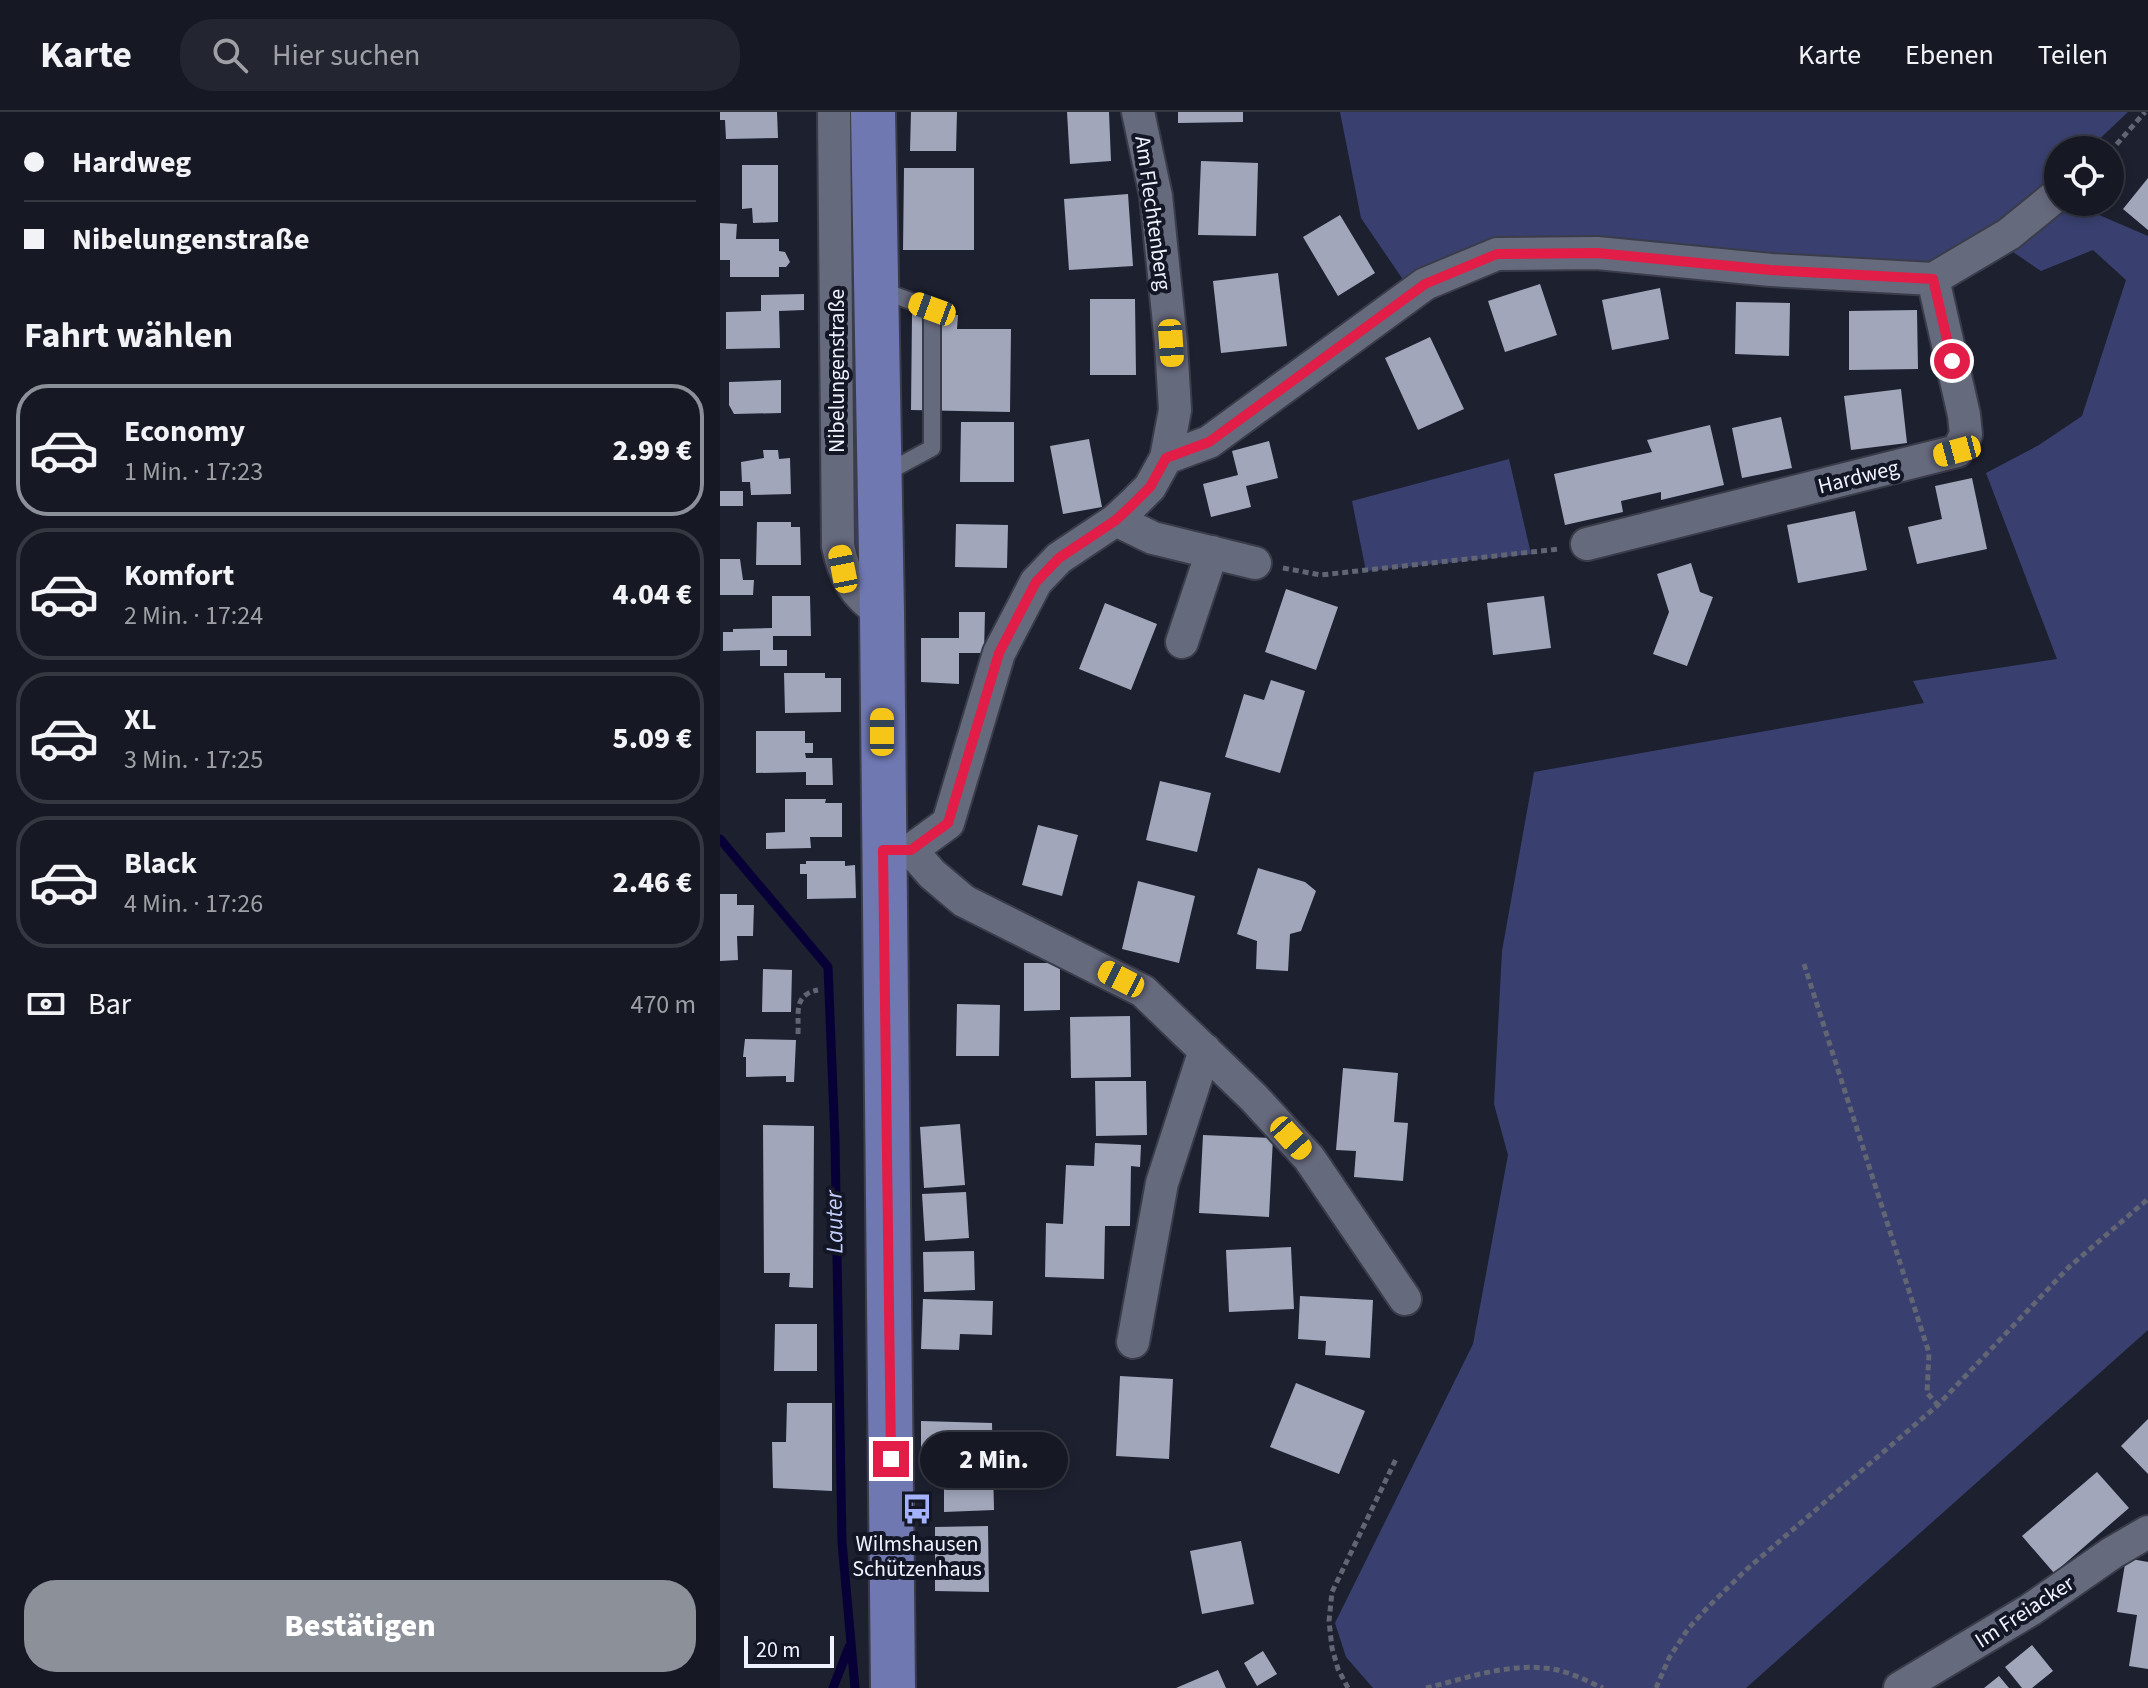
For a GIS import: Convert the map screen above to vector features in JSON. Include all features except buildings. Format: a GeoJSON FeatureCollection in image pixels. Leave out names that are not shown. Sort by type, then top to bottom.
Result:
{"type":"FeatureCollection","features":[{"type":"Feature","properties":{"kind":"main road","name":"Nibelungenstraße"},"geometry":{"type":"LineString","coordinates":[[873,112],[882,613],[897,850],[893,1688]]}},
{"type":"Feature","properties":{"kind":"street","name":"Nibelungenstraße"},"geometry":{"type":"LineString","coordinates":[[834,112],[838,546],[850,584],[870,606],[882,613]]}},
{"type":"Feature","properties":{"kind":"street","name":"Am Flechtenberg"},"geometry":{"type":"LineString","coordinates":[[1138,112],[1156,196],[1171,343],[1175,410],[1166,458]]}},
{"type":"Feature","properties":{"kind":"street"},"geometry":{"type":"LineString","coordinates":[[1405,1299],[1309,1158],[1254,1098],[1143,991],[964,901],[897,850],[948,823],[999,653],[1036,582],[1059,558],[1116,520],[1150,487],[1166,458],[1209,442],[1425,284],[1497,254],[1597,253],[1771,270],[1933,279],[2009,234],[2044,205]]}},
{"type":"Feature","properties":{"kind":"street","name":"Hardweg"},"geometry":{"type":"LineString","coordinates":[[1587,544],[1957,451],[1966,435],[1964,415],[1933,279]]}},
{"type":"Feature","properties":{"kind":"street"},"geometry":{"type":"LineString","coordinates":[[1116,520],[1153,538],[1255,563]]}},
{"type":"Feature","properties":{"kind":"street"},"geometry":{"type":"LineString","coordinates":[[1182,642],[1212,552]]}},
{"type":"Feature","properties":{"kind":"street"},"geometry":{"type":"LineString","coordinates":[[1133,1342],[1162,1183],[1205,1050]]}},
{"type":"Feature","properties":{"kind":"street","name":"Im Freiacker"},"geometry":{"type":"LineString","coordinates":[[1900,1688],[2030,1610],[2148,1532]]}},
{"type":"Feature","properties":{"kind":"path"},"geometry":{"type":"LineString","coordinates":[[2124,136],[2145,112]]}},
{"type":"Feature","properties":{"kind":"path"},"geometry":{"type":"LineString","coordinates":[[1255,563],[1321,575],[1531,554],[1587,544]]}},
{"type":"Feature","properties":{"kind":"path"},"geometry":{"type":"LineString","coordinates":[[1804,964],[1929,1353],[1927,1393],[1938,1405]]}},
{"type":"Feature","properties":{"kind":"path"},"geometry":{"type":"LineString","coordinates":[[798,1034],[800,1000],[806,993],[818,990]]}},
{"type":"Feature","properties":{"kind":"path"},"geometry":{"type":"LineString","coordinates":[[1656,1688],[1669,1658],[1688,1629],[1707,1608],[1747,1569],[1938,1405],[2069,1267],[2148,1199]]}},
{"type":"Feature","properties":{"kind":"path"},"geometry":{"type":"LineString","coordinates":[[1348,1688],[1332,1648],[1329,1621],[1332,1592],[1396,1459]]}},
{"type":"Feature","properties":{"kind":"path"},"geometry":{"type":"LineString","coordinates":[[1426,1688],[1510,1668],[1546,1668],[1579,1677],[1603,1688]]}},
{"type":"Feature","properties":{"kind":"shaded area"},"geometry":{"type":"Polygon","coordinates":[[[844,112],[860,112],[866,575],[850,575],[844,112]]]}},
{"type":"Feature","properties":{"kind":"shaded area"},"geometry":{"type":"Polygon","coordinates":[[[1340,112],[2128,112],[2103,136],[2044,136],[2044,191],[2017,217],[1929,264],[1697,255],[1563,240],[1406,284],[1361,218],[1340,112]]]}},
{"type":"Feature","properties":{"kind":"shaded area"},"geometry":{"type":"Polygon","coordinates":[[[2052,216],[2102,216],[2148,236],[2148,1330],[1746,1688],[1373,1688],[1346,1657],[1335,1623],[1473,1344],[1508,1155],[1494,1104],[1502,951],[1534,772],[1924,703],[1913,681],[2057,659],[1986,473],[2039,445],[2082,416],[2126,280],[2093,250],[2041,271],[2010,250],[2052,216]]]}},
{"type":"Feature","properties":{"kind":"shaded area"},"geometry":{"type":"Polygon","coordinates":[[[1509,459],[1531,554],[1366,571],[1352,501],[1509,459]]]}},
{"type":"Feature","properties":{"kind":"waterway","name":"Lauter"},"geometry":{"type":"LineString","coordinates":[[720,839],[828,967],[835,1141],[842,1542],[855,1688]]}},
{"type":"Feature","properties":{"kind":"waterway","name":"Lauter"},"geometry":{"type":"LineString","coordinates":[[833,1688],[849,1647]]}},
{"type":"Feature","properties":{"kind":"place","name":"Wilmshausen Schützenhaus"},"geometry":{"type":"Point","coordinates":[917,1509]}},
{"type":"Feature","properties":{"kind":"route"},"geometry":{"type":"LineString","coordinates":[[891,1459],[883,850],[911,850],[948,823],[999,653],[1036,582],[1059,558],[1116,520],[1150,487],[1166,458],[1209,442],[1425,284],[1497,254],[1597,253],[1771,270],[1933,279],[1952,361]]}}]}
